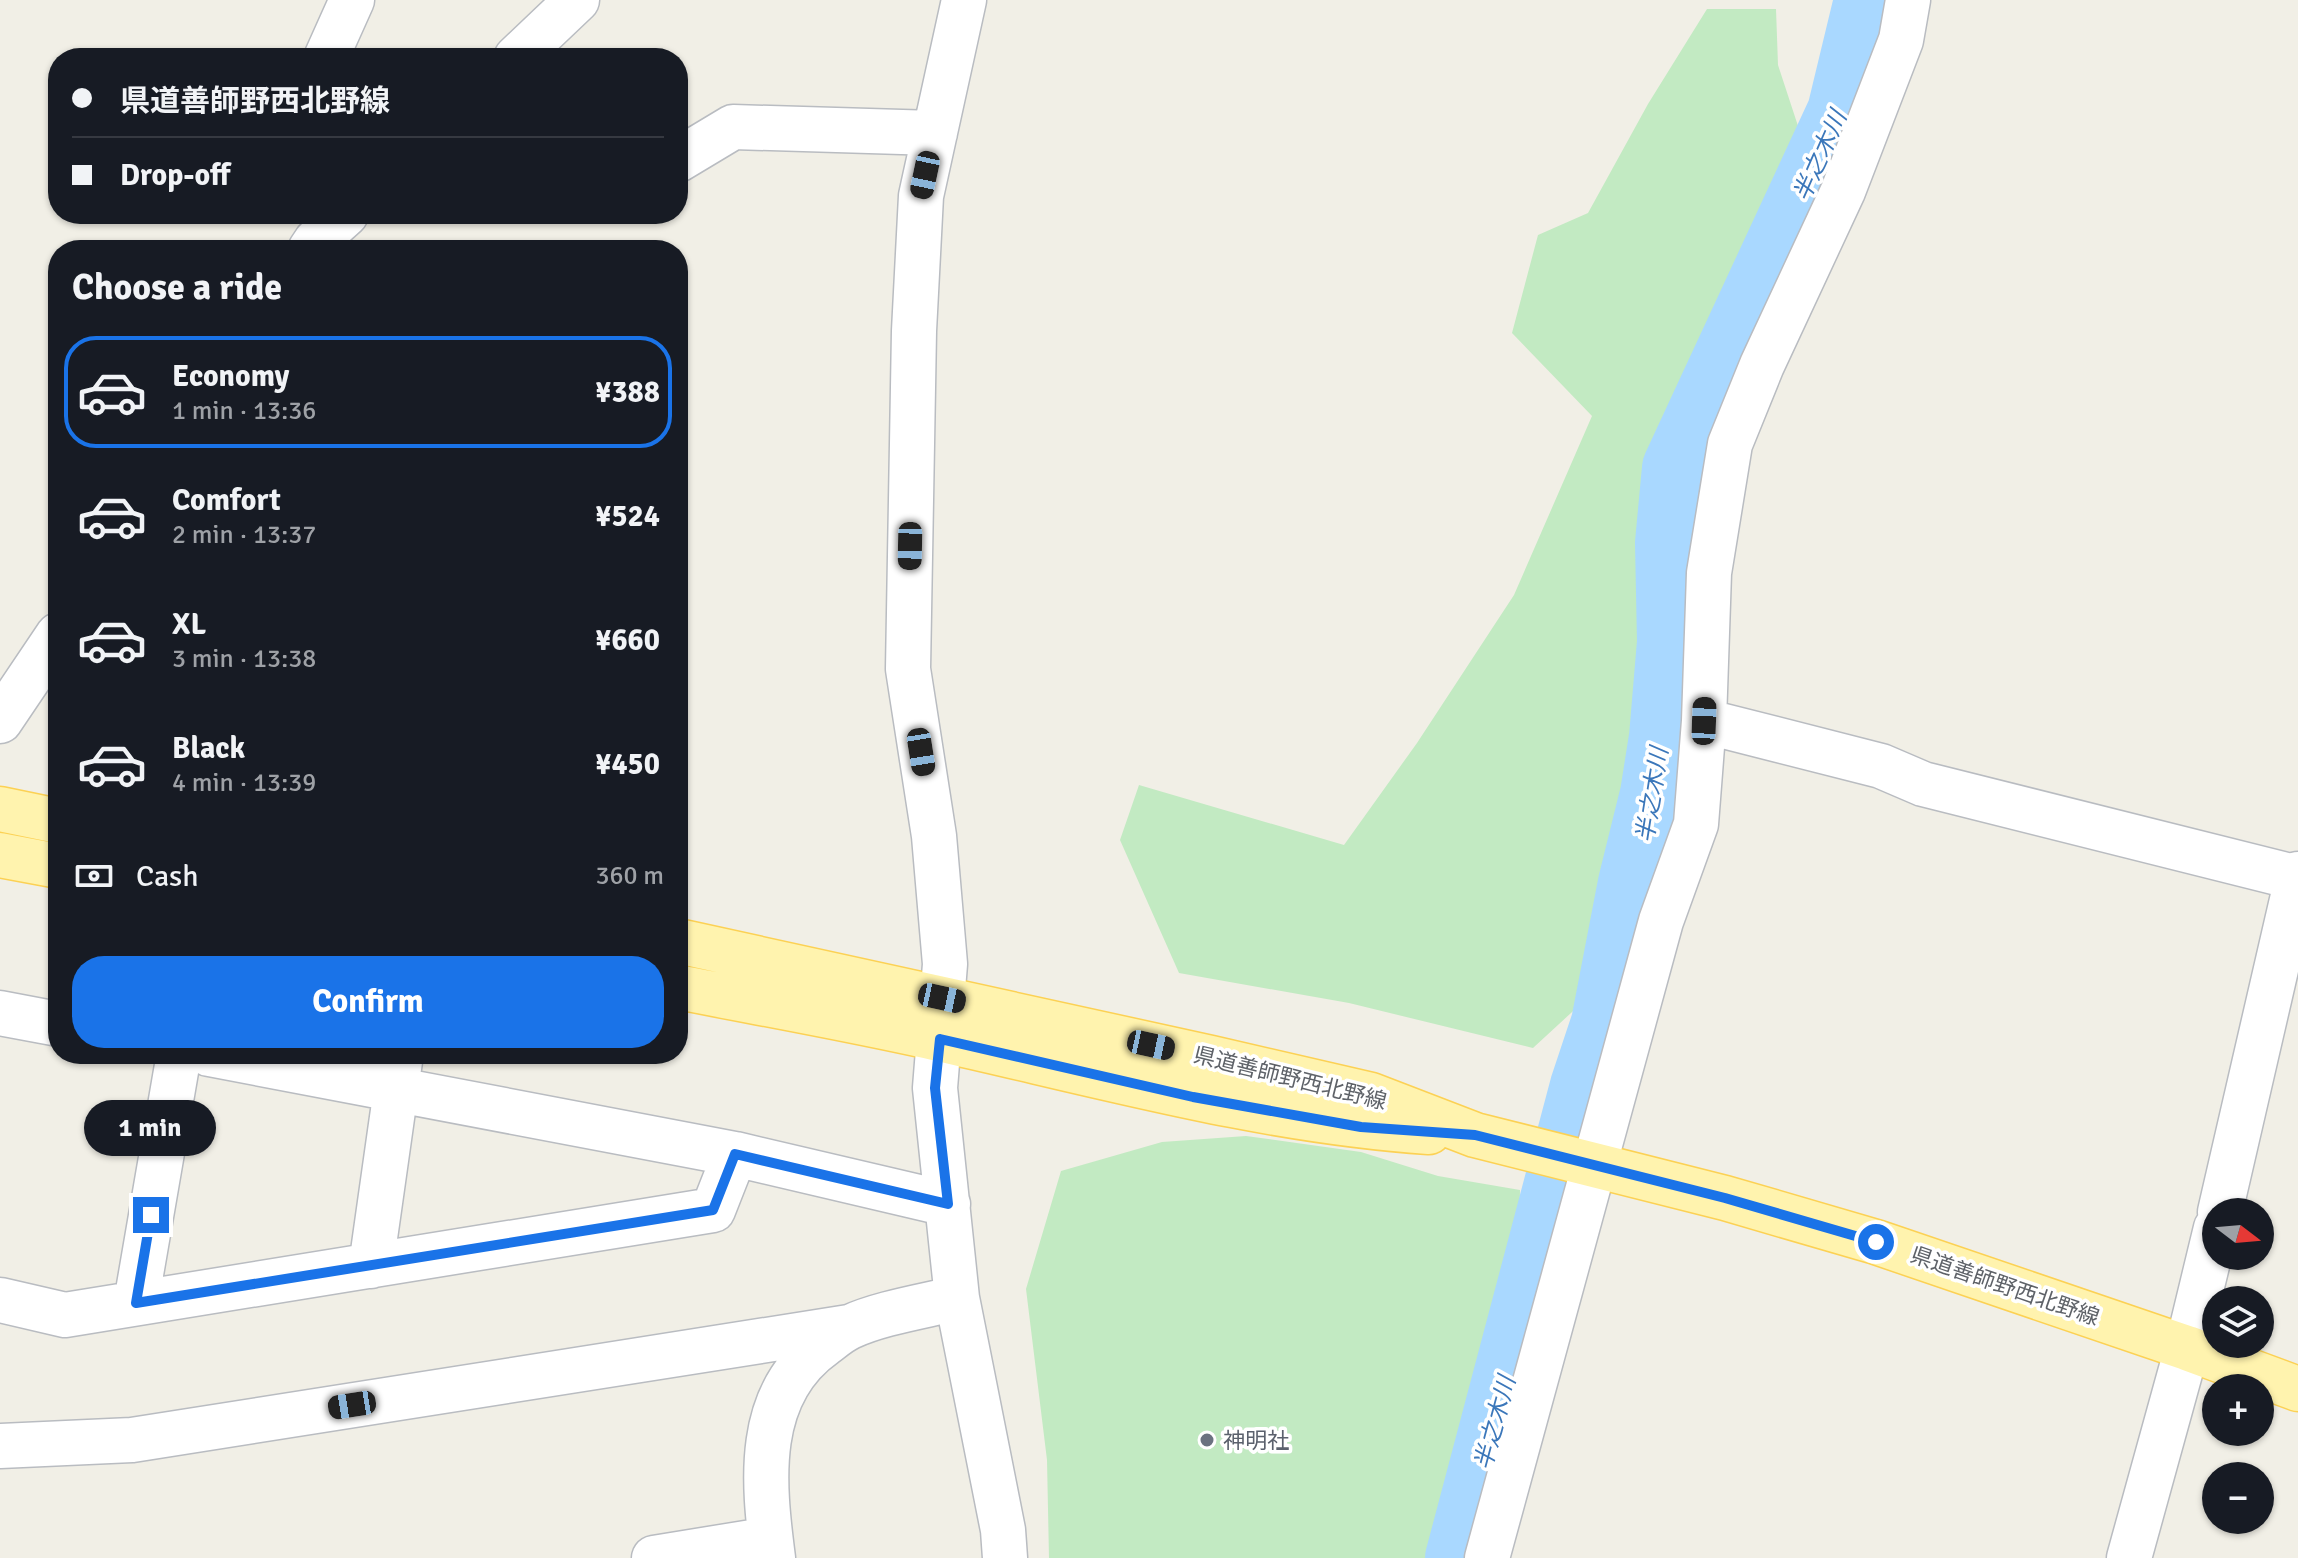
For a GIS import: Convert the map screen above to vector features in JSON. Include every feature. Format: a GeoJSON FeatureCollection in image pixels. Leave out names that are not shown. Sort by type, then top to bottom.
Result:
{"type":"FeatureCollection","features":[{"type":"Feature","properties":{"kind":"main road"},"geometry":{"type":"LineString","coordinates":[[0,809],[48,819]]}},
{"type":"Feature","properties":{"kind":"main road"},"geometry":{"type":"LineString","coordinates":[[0,855],[48,864]]}},
{"type":"Feature","properties":{"kind":"main road","name":"県道善師野西北野線"},"geometry":{"type":"LineString","coordinates":[[688,944],[941,1018]]}},
{"type":"Feature","properties":{"kind":"main road","name":"県道善師野西北野線"},"geometry":{"type":"LineString","coordinates":[[688,988],[941,1018],[1371,1095],[1475,1135],[1725,1198],[1876,1242],[2298,1389]]}},
{"type":"Feature","properties":{"kind":"street"},"geometry":{"type":"LineString","coordinates":[[330,48],[352,0]]}},
{"type":"Feature","properties":{"kind":"street"},"geometry":{"type":"LineString","coordinates":[[527,48],[577,0]]}},
{"type":"Feature","properties":{"kind":"street"},"geometry":{"type":"LineString","coordinates":[[964,0],[921,196],[914,331],[908,669],[934,836],[945,964],[935,1088],[957,1298],[1003,1530],[1005,1558]]}},
{"type":"Feature","properties":{"kind":"street"},"geometry":{"type":"LineString","coordinates":[[1487,1558],[1661,921],[1696,824],[1704,721],[1709,573],[1730,444],[1762,365],[1843,191],[1901,40],[1908,0]]}},
{"type":"Feature","properties":{"kind":"street"},"geometry":{"type":"LineString","coordinates":[[688,154],[733,127],[935,133]]}},
{"type":"Feature","properties":{"kind":"street"},"geometry":{"type":"LineString","coordinates":[[0,721],[48,650]]}},
{"type":"Feature","properties":{"kind":"street"},"geometry":{"type":"LineString","coordinates":[[1704,721],[1881,766],[1923,784],[2298,877],[2223,1198]]}},
{"type":"Feature","properties":{"kind":"street"},"geometry":{"type":"LineString","coordinates":[[0,1013],[48,1022]]}},
{"type":"Feature","properties":{"kind":"street"},"geometry":{"type":"LineString","coordinates":[[136,1303],[177,1064]]}},
{"type":"Feature","properties":{"kind":"street"},"geometry":{"type":"LineString","coordinates":[[314,1064],[398,1072],[948,1204]]}},
{"type":"Feature","properties":{"kind":"street"},"geometry":{"type":"LineString","coordinates":[[371,1266],[398,1072]]}},
{"type":"Feature","properties":{"kind":"street"},"geometry":{"type":"LineString","coordinates":[[0,1300],[65,1315],[713,1210],[735,1154]]}},
{"type":"Feature","properties":{"kind":"street"},"geometry":{"type":"LineString","coordinates":[[2129,1558],[2206,1270]]}},
{"type":"Feature","properties":{"kind":"street"},"geometry":{"type":"LineString","coordinates":[[0,1446],[132,1440],[849,1327],[957,1298]]}},
{"type":"Feature","properties":{"kind":"street"},"geometry":{"type":"LineString","coordinates":[[654,1558],[772,1549],[766,1474],[771,1419],[790,1375],[815,1351],[849,1327]]}},
{"type":"Feature","properties":{"kind":"green space"},"geometry":{"type":"Polygon","coordinates":[[[1707,9],[1776,9],[1778,65],[1798,126],[1769,212],[1684,400],[1643,503],[1642,793],[1584,1001],[1533,1048],[1349,1003],[1179,973],[1120,840],[1139,785],[1344,845],[1417,743],[1514,595],[1592,416],[1512,333],[1538,235],[1588,213],[1648,104],[1707,9]]]}},
{"type":"Feature","properties":{"kind":"green space"},"geometry":{"type":"Polygon","coordinates":[[[1246,1136],[1361,1152],[1438,1176],[1520,1190],[1518,1334],[1443,1558],[1049,1558],[1047,1460],[1026,1289],[1061,1171],[1162,1142],[1246,1136]]]}},
{"type":"Feature","properties":{"kind":"waterway","name":"半之木川"},"geometry":{"type":"LineString","coordinates":[[1460,1558],[1585,1086],[1606,1023],[1633,883],[1655,794],[1664,737],[1672,642],[1670,543],[1677,468],[1842,112],[1869,0]]}},
{"type":"Feature","properties":{"kind":"place","name":"神明社"},"geometry":{"type":"Point","coordinates":[1207,1440]}},
{"type":"Feature","properties":{"kind":"route"},"geometry":{"type":"LineString","coordinates":[[151,1215],[136,1303],[713,1210],[735,1154],[948,1204],[935,1088],[940,1039],[1193,1097],[1361,1127],[1475,1135],[1725,1198],[1876,1242]]}}]}
